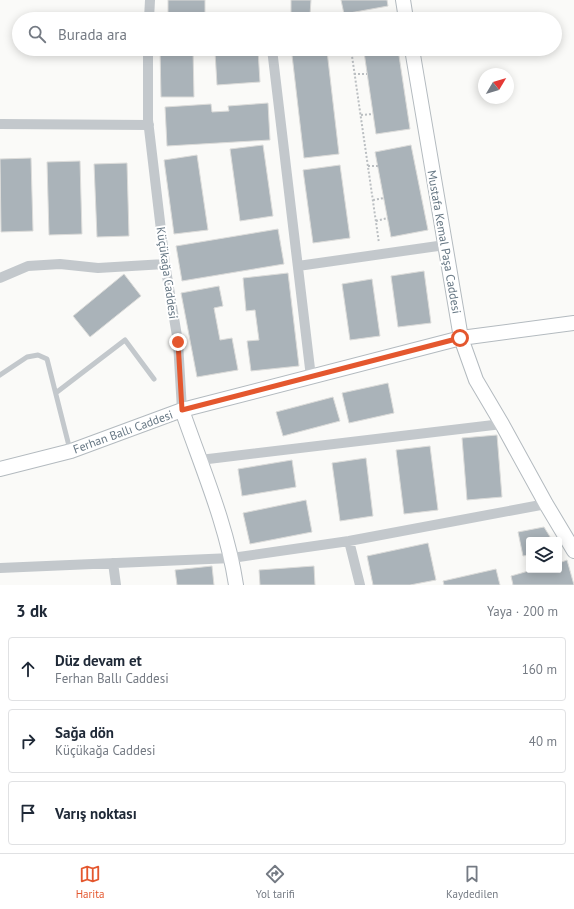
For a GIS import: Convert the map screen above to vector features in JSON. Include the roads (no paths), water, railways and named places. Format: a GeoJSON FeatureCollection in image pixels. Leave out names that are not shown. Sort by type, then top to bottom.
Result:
{"type":"FeatureCollection","features":[{"type":"Feature","properties":{"kind":"street"},"geometry":{"type":"LineString","coordinates":[[149,12],[150,0]]}},
{"type":"Feature","properties":{"kind":"street"},"geometry":{"type":"LineString","coordinates":[[403,0],[405,12]]}},
{"type":"Feature","properties":{"kind":"street","name":"Küçükağa Caddesi"},"geometry":{"type":"LineString","coordinates":[[148,56],[147,99],[149,125],[165,264],[178,342],[182,410],[215,503],[232,558],[236,585]]}},
{"type":"Feature","properties":{"kind":"street"},"geometry":{"type":"LineString","coordinates":[[273,56],[311,377]]}},
{"type":"Feature","properties":{"kind":"street","name":"Mustafa Kemal Paşa Caddesi"},"geometry":{"type":"LineString","coordinates":[[413,56],[460,338],[476,380],[574,552]]}},
{"type":"Feature","properties":{"kind":"street"},"geometry":{"type":"LineString","coordinates":[[0,124],[149,125]]}},
{"type":"Feature","properties":{"kind":"street"},"geometry":{"type":"LineString","coordinates":[[298,266],[445,245]]}},
{"type":"Feature","properties":{"kind":"street"},"geometry":{"type":"LineString","coordinates":[[0,278],[28,266],[60,264],[98,268],[165,264]]}},
{"type":"Feature","properties":{"kind":"street","name":"Ferhan Ballı Caddesi"},"geometry":{"type":"LineString","coordinates":[[0,469],[71,451],[182,410],[460,338],[574,323]]}},
{"type":"Feature","properties":{"kind":"street"},"geometry":{"type":"LineString","coordinates":[[200,460],[502,424]]}},
{"type":"Feature","properties":{"kind":"street"},"geometry":{"type":"LineString","coordinates":[[0,568],[232,558],[349,541],[546,504]]}},
{"type":"Feature","properties":{"kind":"street"},"geometry":{"type":"LineString","coordinates":[[349,541],[360,585]]}},
{"type":"Feature","properties":{"kind":"street"},"geometry":{"type":"LineString","coordinates":[[113,563],[116,585]]}},
{"type":"Feature","properties":{"kind":"lane"},"geometry":{"type":"LineString","coordinates":[[57,392],[125,340],[154,379]]}},
{"type":"Feature","properties":{"kind":"lane"},"geometry":{"type":"LineString","coordinates":[[0,375],[27,357],[38,355],[47,359],[57,392],[71,451]]}}]}
